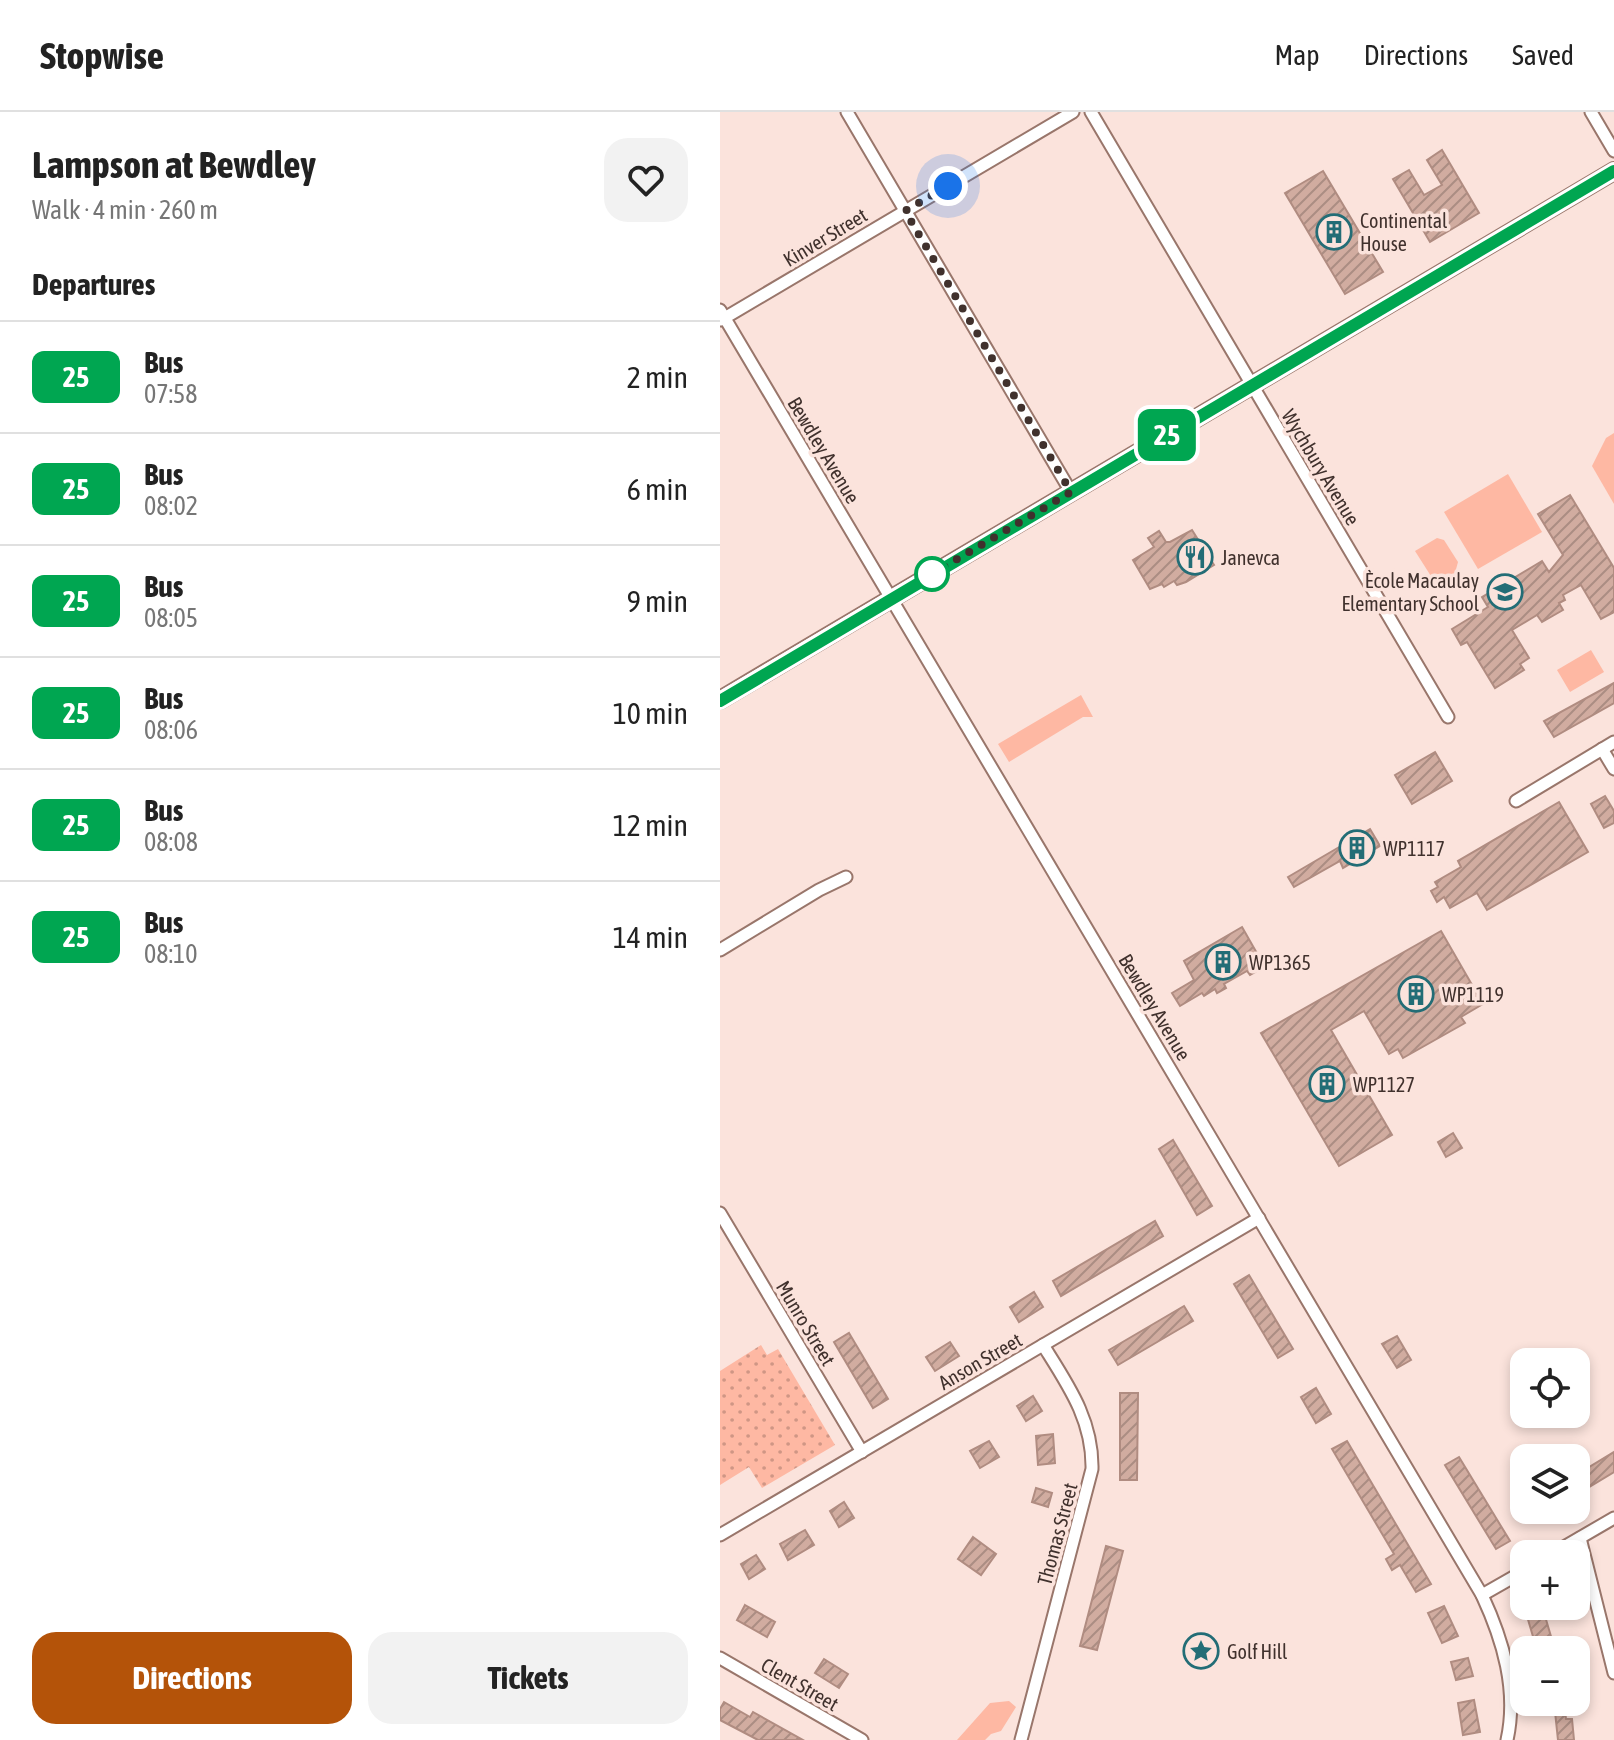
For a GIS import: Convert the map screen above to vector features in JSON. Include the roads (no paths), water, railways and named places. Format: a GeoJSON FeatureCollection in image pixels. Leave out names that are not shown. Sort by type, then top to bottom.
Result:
{"type":"FeatureCollection","features":[{"type":"Feature","properties":{"kind":"street"},"geometry":{"type":"LineString","coordinates":[[847,112],[1071,492]]}},
{"type":"Feature","properties":{"kind":"street","name":"Kinver Street"},"geometry":{"type":"LineString","coordinates":[[722,316],[1073,112]]}},
{"type":"Feature","properties":{"kind":"street","name":"Wychbury Avenue"},"geometry":{"type":"LineString","coordinates":[[1091,112],[1448,717]]}},
{"type":"Feature","properties":{"kind":"street"},"geometry":{"type":"LineString","coordinates":[[1591,112],[1614,151]]}},
{"type":"Feature","properties":{"kind":"street"},"geometry":{"type":"LineString","coordinates":[[720,700],[1614,171]]}},
{"type":"Feature","properties":{"kind":"street","name":"Bewdley Avenue"},"geometry":{"type":"LineString","coordinates":[[722,316],[1482,1595],[1497,1630],[1507,1667],[1511,1706],[1507,1740]]}},
{"type":"Feature","properties":{"kind":"street"},"geometry":{"type":"LineString","coordinates":[[1516,801],[1614,742]]}},
{"type":"Feature","properties":{"kind":"street"},"geometry":{"type":"LineString","coordinates":[[1602,749],[1614,769]]}},
{"type":"Feature","properties":{"kind":"street"},"geometry":{"type":"LineString","coordinates":[[720,950],[846,877]]}},
{"type":"Feature","properties":{"kind":"street","name":"Munro Street"},"geometry":{"type":"LineString","coordinates":[[720,1213],[862,1452]]}},
{"type":"Feature","properties":{"kind":"street","name":"Anson Street"},"geometry":{"type":"LineString","coordinates":[[720,1535],[1259,1218]]}},
{"type":"Feature","properties":{"kind":"street","name":"Thomas Street"},"geometry":{"type":"LineString","coordinates":[[1021,1740],[1092,1469],[1091,1441],[1084,1415],[1043,1345]]}},
{"type":"Feature","properties":{"kind":"street"},"geometry":{"type":"LineString","coordinates":[[1576,1540],[1614,1518]]}},
{"type":"Feature","properties":{"kind":"street"},"geometry":{"type":"LineString","coordinates":[[1580,1538],[1614,1673]]}},
{"type":"Feature","properties":{"kind":"street"},"geometry":{"type":"LineString","coordinates":[[1482,1595],[1510,1579]]}},
{"type":"Feature","properties":{"kind":"street","name":"Clent Street"},"geometry":{"type":"LineString","coordinates":[[720,1658],[862,1740]]}},
{"type":"Feature","properties":{"kind":"place","name":"Continental House"},"geometry":{"type":"Point","coordinates":[1334,232]}},
{"type":"Feature","properties":{"kind":"place","name":"Janevca"},"geometry":{"type":"Point","coordinates":[1195,557]}},
{"type":"Feature","properties":{"kind":"place","name":"Ècole Macaulay Elementary School"},"geometry":{"type":"Point","coordinates":[1505,592]}},
{"type":"Feature","properties":{"kind":"place","name":"WP1117"},"geometry":{"type":"Point","coordinates":[1357,848]}},
{"type":"Feature","properties":{"kind":"place","name":"WP1365"},"geometry":{"type":"Point","coordinates":[1223,962]}},
{"type":"Feature","properties":{"kind":"place","name":"WP1119"},"geometry":{"type":"Point","coordinates":[1416,994]}},
{"type":"Feature","properties":{"kind":"place","name":"WP1127"},"geometry":{"type":"Point","coordinates":[1327,1084]}},
{"type":"Feature","properties":{"kind":"place","name":"Golf Hill"},"geometry":{"type":"Point","coordinates":[1201,1651]}}]}
